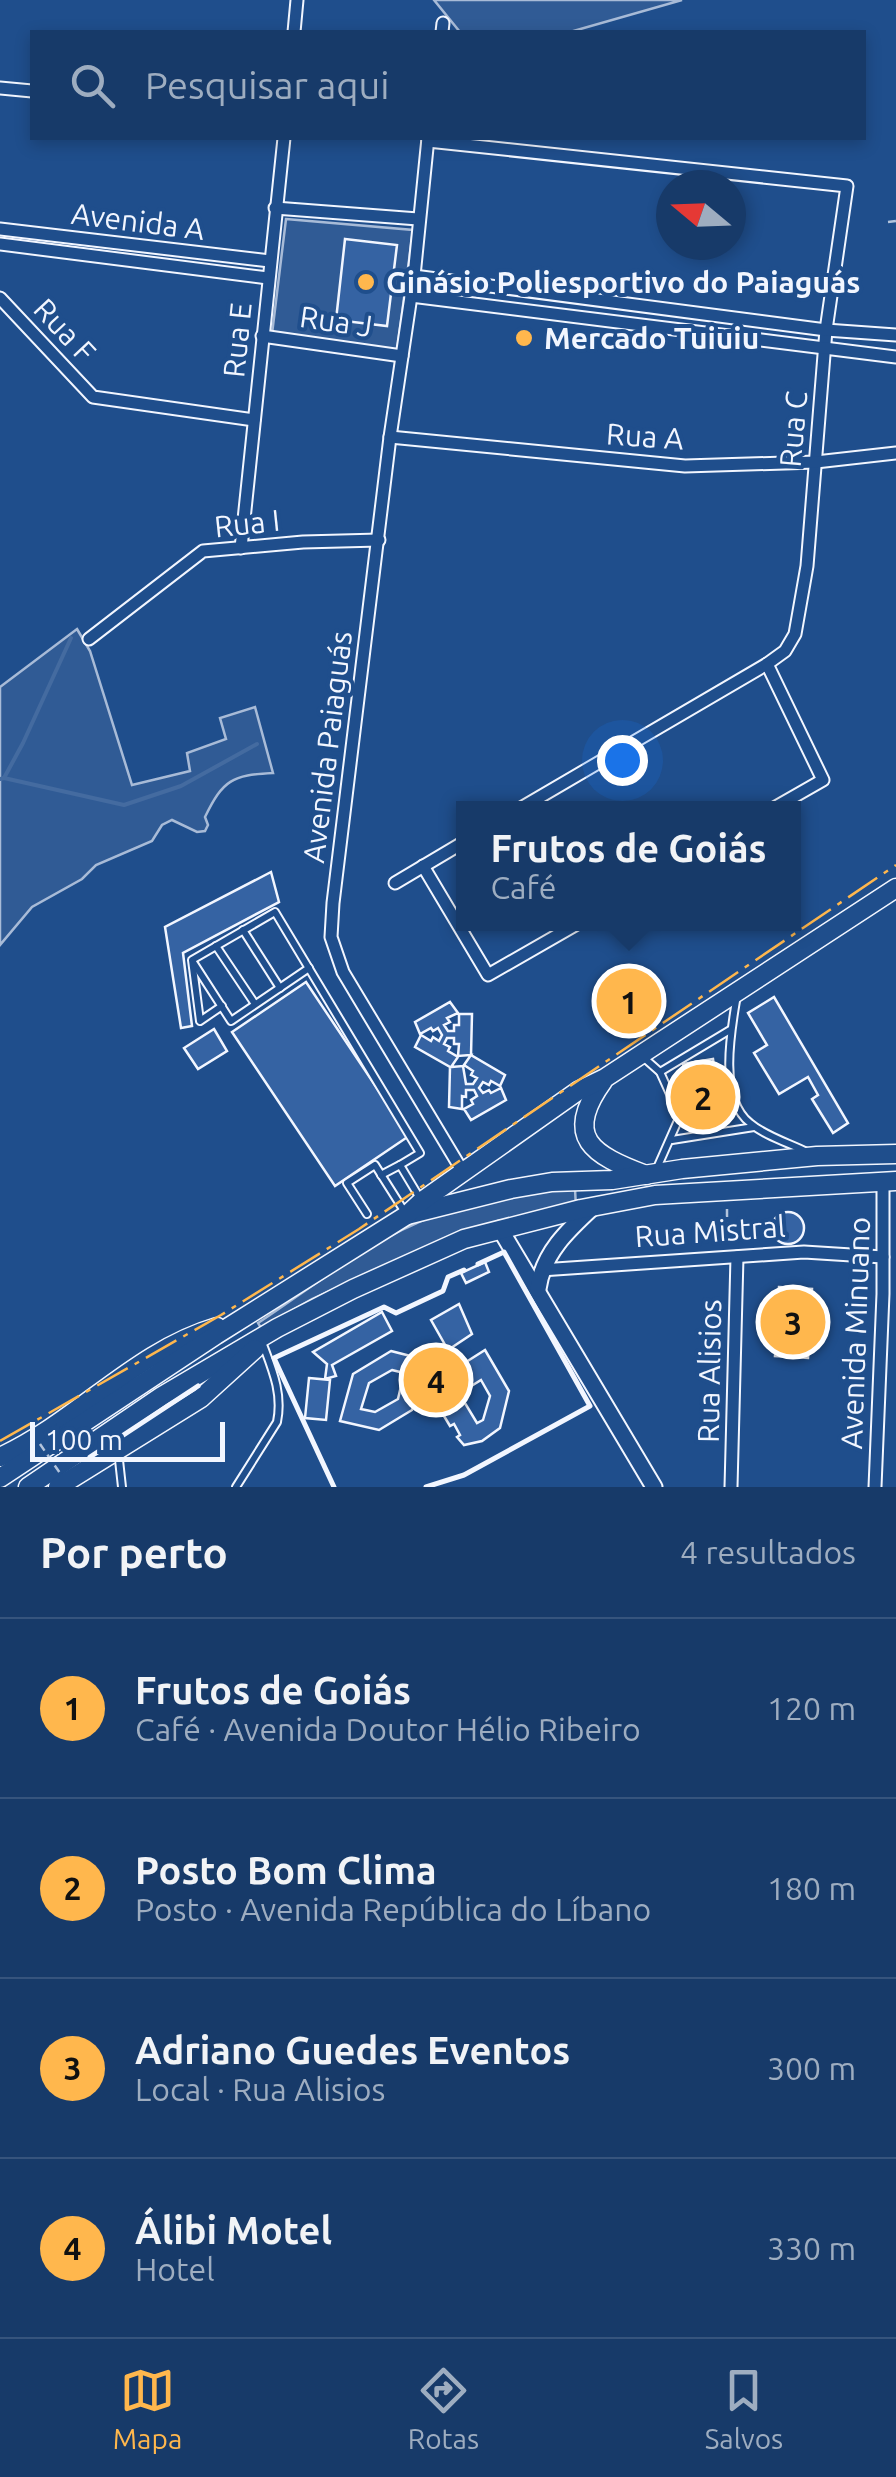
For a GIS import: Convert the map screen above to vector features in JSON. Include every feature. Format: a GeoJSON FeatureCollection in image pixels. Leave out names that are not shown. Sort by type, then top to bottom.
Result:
{"type":"FeatureCollection","features":[{"type":"Feature","properties":{"kind":"main road"},"geometry":{"type":"LineString","coordinates":[[0,1478],[407,1216],[422,1201],[578,1092],[896,888]]}},
{"type":"Feature","properties":{"kind":"main road"},"geometry":{"type":"LineString","coordinates":[[605,1078],[586,1112],[590,1145],[599,1155],[650,1174]]}},
{"type":"Feature","properties":{"kind":"main road"},"geometry":{"type":"LineString","coordinates":[[407,1216],[511,1189],[817,1156],[896,1154]]}},
{"type":"Feature","properties":{"kind":"main road"},"geometry":{"type":"LineString","coordinates":[[28,1487],[162,1396],[277,1328],[442,1247],[594,1206],[684,1192],[890,1180]]}},
{"type":"Feature","properties":{"kind":"main road"},"geometry":{"type":"LineString","coordinates":[[0,1456],[185,1330],[237,1322]]}},
{"type":"Feature","properties":{"kind":"main road"},"geometry":{"type":"LineString","coordinates":[[60,1481],[200,1398],[277,1328]]}},
{"type":"Feature","properties":{"kind":"street"},"geometry":{"type":"LineString","coordinates":[[294,30],[297,0]]}},
{"type":"Feature","properties":{"kind":"street"},"geometry":{"type":"LineString","coordinates":[[0,88],[30,92]]}},
{"type":"Feature","properties":{"kind":"street","name":"Rua E"},"geometry":{"type":"LineString","coordinates":[[242,548],[284,140]]}},
{"type":"Feature","properties":{"kind":"street","name":"Avenida Paiaguás"},"geometry":{"type":"LineString","coordinates":[[428,140],[414,276],[390,437],[333,903],[332,937],[343,972],[469,1167]]}},
{"type":"Feature","properties":{"kind":"street","name":"Rua C"},"geometry":{"type":"LineString","coordinates":[[437,140],[846,186],[826,330],[807,566],[795,634],[785,651],[767,664]]}},
{"type":"Feature","properties":{"kind":"street"},"geometry":{"type":"LineString","coordinates":[[275,208],[418,219]]}},
{"type":"Feature","properties":{"kind":"street","name":"Avenida A"},"geometry":{"type":"LineString","coordinates":[[0,230],[270,260]]}},
{"type":"Feature","properties":{"kind":"street","name":"Avenida A"},"geometry":{"type":"LineString","coordinates":[[0,244],[268,278]]}},
{"type":"Feature","properties":{"kind":"street"},"geometry":{"type":"LineString","coordinates":[[414,276],[826,330],[896,335]]}},
{"type":"Feature","properties":{"kind":"street"},"geometry":{"type":"LineString","coordinates":[[411,296],[896,357]]}},
{"type":"Feature","properties":{"kind":"street","name":"Rua F"},"geometry":{"type":"LineString","coordinates":[[0,298],[93,396],[254,420]]}},
{"type":"Feature","properties":{"kind":"street","name":"Rua J"},"geometry":{"type":"LineString","coordinates":[[262,336],[402,356]]}},
{"type":"Feature","properties":{"kind":"street","name":"Rua A"},"geometry":{"type":"LineString","coordinates":[[390,437],[685,466],[816,462],[896,453]]}},
{"type":"Feature","properties":{"kind":"street","name":"Rua I"},"geometry":{"type":"LineString","coordinates":[[90,639],[204,552],[379,540]]}},
{"type":"Feature","properties":{"kind":"street"},"geometry":{"type":"LineString","coordinates":[[533,801],[767,664],[823,780],[786,801]]}},
{"type":"Feature","properties":{"kind":"street"},"geometry":{"type":"LineString","coordinates":[[394,883],[456,847]]}},
{"type":"Feature","properties":{"kind":"street"},"geometry":{"type":"LineString","coordinates":[[424,866],[456,920]]}},
{"type":"Feature","properties":{"kind":"street"},"geometry":{"type":"LineString","coordinates":[[462,931],[488,975],[564,931]]}},
{"type":"Feature","properties":{"kind":"street","name":"Avenida Minuano"},"geometry":{"type":"LineString","coordinates":[[875,1487],[889,1295],[883,1257],[890,1180]]}},
{"type":"Feature","properties":{"kind":"street"},"geometry":{"type":"LineString","coordinates":[[538,1288],[541,1270],[556,1245],[594,1206]]}},
{"type":"Feature","properties":{"kind":"street"},"geometry":{"type":"LineString","coordinates":[[500,1229],[654,1487]]}},
{"type":"Feature","properties":{"kind":"street","name":"Rua Mistral"},"geometry":{"type":"LineString","coordinates":[[541,1270],[804,1252],[883,1257]]}},
{"type":"Feature","properties":{"kind":"street","name":"Rua Alisios"},"geometry":{"type":"LineString","coordinates":[[731,1487],[732,1257]]}},
{"type":"Feature","properties":{"kind":"lane"},"geometry":{"type":"LineString","coordinates":[[192,960],[275,912],[420,1153],[381,1175]]}},
{"type":"Feature","properties":{"kind":"lane"},"geometry":{"type":"LineString","coordinates":[[243,930],[280,988]]}},
{"type":"Feature","properties":{"kind":"lane"},"geometry":{"type":"LineString","coordinates":[[216,946],[256,1004]]}},
{"type":"Feature","properties":{"kind":"lane"},"geometry":{"type":"LineString","coordinates":[[192,960],[231,1021],[309,968]]}},
{"type":"Feature","properties":{"kind":"lane"},"geometry":{"type":"LineString","coordinates":[[192,960],[200,1021],[222,1006]]}},
{"type":"Feature","properties":{"kind":"lane"},"geometry":{"type":"LineString","coordinates":[[738,991],[728,1056],[734,1100],[748,1122],[817,1156]]}},
{"type":"Feature","properties":{"kind":"lane"},"geometry":{"type":"LineString","coordinates":[[660,1072],[731,1030]]}},
{"type":"Feature","properties":{"kind":"lane"},"geometry":{"type":"LineString","coordinates":[[640,1054],[660,1072],[680,1116],[672,1140],[650,1174]]}},
{"type":"Feature","properties":{"kind":"lane"},"geometry":{"type":"LineString","coordinates":[[672,1140],[757,1127]]}},
{"type":"Feature","properties":{"kind":"lane"},"geometry":{"type":"LineString","coordinates":[[367,1214],[347,1183],[375,1165],[407,1216]]}},
{"type":"Feature","properties":{"kind":"lane"},"geometry":{"type":"LineString","coordinates":[[400,1165],[422,1201]]}},
{"type":"Feature","properties":{"kind":"lane"},"geometry":{"type":"LineString","coordinates":[[236,1487],[277,1422],[279,1411],[278,1385],[262,1342]]}},
{"type":"Feature","properties":{"kind":"lane"},"geometry":{"type":"LineString","coordinates":[[118,1450],[122,1487]]}},
{"type":"Feature","properties":{"kind":"path"},"geometry":{"type":"LineString","coordinates":[[888,222],[896,221]]}},
{"type":"Feature","properties":{"kind":"path"},"geometry":{"type":"LineString","coordinates":[[727,1201],[732,1257]]}},
{"type":"Feature","properties":{"kind":"path"},"geometry":{"type":"LineString","coordinates":[[40,1444],[60,1481]]}},
{"type":"Feature","properties":{"kind":"shaded area"},"geometry":{"type":"Polygon","coordinates":[[[434,0],[682,0],[577,30],[458,30],[434,0]]]}},
{"type":"Feature","properties":{"kind":"shaded area"},"geometry":{"type":"Polygon","coordinates":[[[286,219],[413,230],[397,351],[272,334],[286,219]]]}},
{"type":"Feature","properties":{"kind":"shaded area"},"geometry":{"type":"Polygon","coordinates":[[[77,629],[90,651],[132,785],[190,771],[187,753],[226,739],[220,718],[255,707],[273,773],[238,778],[224,787],[205,817],[205,831],[197,832],[172,820],[162,825],[152,841],[96,865],[82,879],[32,907],[0,945],[0,687],[77,629]]]}},
{"type":"Feature","properties":{"kind":"shaded area"},"geometry":{"type":"Polygon","coordinates":[[[575,1189],[576,1207],[440,1241],[312,1299],[261,1328],[258,1323],[366,1250],[422,1221],[486,1201],[575,1189]]]}},
{"type":"Feature","properties":{"kind":"building","name":"Ginásio Poliesportivo do Paiaguás"},"geometry":{"type":"Polygon","coordinates":[[[345,239],[397,245],[387,326],[336,320],[345,239]]]}},
{"type":"Feature","properties":{"kind":"building"},"geometry":{"type":"Polygon","coordinates":[[[271,872],[279,902],[183,953],[192,1026],[181,1028],[165,927],[271,872]]]}},
{"type":"Feature","properties":{"kind":"building"},"geometry":{"type":"Polygon","coordinates":[[[627,971],[656,1016],[631,1032],[602,986],[627,971]]]}},
{"type":"Feature","properties":{"kind":"building"},"geometry":{"type":"Polygon","coordinates":[[[306,982],[409,1136],[335,1186],[232,1032],[306,982]]]}},
{"type":"Feature","properties":{"kind":"building"},"geometry":{"type":"Polygon","coordinates":[[[774,997],[848,1123],[833,1133],[812,1099],[818,1095],[808,1077],[779,1094],[754,1053],[767,1045],[748,1013],[774,997]]]}},
{"type":"Feature","properties":{"kind":"building"},"geometry":{"type":"Polygon","coordinates":[[[450,1002],[458,1013],[447,1018],[450,1022],[444,1025],[448,1031],[459,1025],[459,1014],[472,1014],[471,1055],[505,1075],[500,1086],[491,1081],[489,1085],[483,1082],[479,1088],[483,1093],[491,1093],[501,1088],[506,1100],[471,1120],[464,1109],[473,1104],[471,1100],[477,1096],[474,1090],[466,1090],[466,1097],[462,1096],[462,1109],[449,1107],[450,1067],[415,1047],[421,1035],[439,1041],[442,1035],[438,1028],[420,1034],[415,1022],[450,1002]],[[447,1038],[444,1044],[450,1047],[448,1051],[458,1057],[451,1067],[463,1066],[466,1084],[473,1084],[477,1078],[464,1065],[471,1055],[458,1056],[459,1044],[454,1044],[454,1038],[447,1038]]]}},
{"type":"Feature","properties":{"kind":"building"},"geometry":{"type":"Polygon","coordinates":[[[214,1029],[227,1051],[198,1069],[184,1048],[214,1029]]]}},
{"type":"Feature","properties":{"kind":"building"},"geometry":{"type":"Polygon","coordinates":[[[713,1059],[723,1130],[693,1134],[683,1064],[713,1059]]]}},
{"type":"Feature","properties":{"kind":"building"},"geometry":{"type":"Polygon","coordinates":[[[788,1212],[800,1216],[804,1228],[800,1240],[788,1244],[776,1240],[772,1228],[776,1216],[788,1212]]]}},
{"type":"Feature","properties":{"kind":"building"},"geometry":{"type":"Polygon","coordinates":[[[485,1262],[489,1272],[466,1283],[461,1273],[485,1262]]]}},
{"type":"Feature","properties":{"kind":"building"},"geometry":{"type":"Polygon","coordinates":[[[779,1287],[812,1289],[808,1358],[775,1356],[779,1287]]]}},
{"type":"Feature","properties":{"kind":"building"},"geometry":{"type":"Polygon","coordinates":[[[459,1304],[472,1334],[448,1350],[431,1320],[459,1304]]]}},
{"type":"Feature","properties":{"kind":"building"},"geometry":{"type":"Polygon","coordinates":[[[382,1312],[392,1331],[332,1365],[336,1376],[325,1379],[327,1364],[313,1352],[382,1312]]]}},
{"type":"Feature","properties":{"kind":"building"},"geometry":{"type":"Polygon","coordinates":[[[485,1350],[509,1391],[500,1428],[482,1441],[464,1445],[454,1424],[450,1426],[441,1411],[455,1369],[485,1350]],[[481,1380],[468,1388],[466,1385],[461,1406],[465,1403],[477,1423],[483,1420],[490,1396],[481,1380]]]}},
{"type":"Feature","properties":{"kind":"building"},"geometry":{"type":"Polygon","coordinates":[[[391,1351],[426,1360],[412,1410],[379,1430],[340,1421],[353,1374],[391,1351]],[[392,1370],[369,1383],[361,1409],[375,1412],[398,1399],[404,1373],[392,1370]]]}},
{"type":"Feature","properties":{"kind":"building"},"geometry":{"type":"Polygon","coordinates":[[[309,1378],[330,1380],[326,1420],[305,1418],[309,1378]]]}},
{"type":"Feature","properties":{"kind":"waterway"},"geometry":{"type":"LineString","coordinates":[[4,778],[71,638]]}},
{"type":"Feature","properties":{"kind":"waterway"},"geometry":{"type":"LineString","coordinates":[[0,779],[124,805],[181,786],[257,744]]}},
{"type":"Feature","properties":{"kind":"wall"},"geometry":{"type":"LineString","coordinates":[[426,1487],[464,1475],[590,1406],[504,1252],[478,1264]]}},
{"type":"Feature","properties":{"kind":"wall"},"geometry":{"type":"LineString","coordinates":[[334,1487],[274,1358],[384,1307],[396,1313],[443,1291],[448,1277],[464,1270]]}},
{"type":"Feature","properties":{"kind":"wall"},"geometry":{"type":"LineString","coordinates":[[90,1457],[198,1386]]}},
{"type":"Feature","properties":{"kind":"power"},"geometry":{"type":"LineString","coordinates":[[801,929],[896,865]]}},
{"type":"Feature","properties":{"kind":"power"},"geometry":{"type":"LineString","coordinates":[[0,1441],[221,1315],[359,1229],[799,931]]}},
{"type":"Feature","properties":{"kind":"place","name":"Ginásio Poliesportivo do Paiaguás"},"geometry":{"type":"Point","coordinates":[366,282]}},
{"type":"Feature","properties":{"kind":"place","name":"Mercado Tuiuiu"},"geometry":{"type":"Point","coordinates":[524,338]}},
{"type":"Feature","properties":{"kind":"place","name":"Frutos de Goiás"},"geometry":{"type":"Point","coordinates":[629,1001]}},
{"type":"Feature","properties":{"kind":"place","name":"Posto Bom Clima"},"geometry":{"type":"Point","coordinates":[703,1097]}},
{"type":"Feature","properties":{"kind":"place","name":"Adriano Guedes Eventos"},"geometry":{"type":"Point","coordinates":[793,1322]}},
{"type":"Feature","properties":{"kind":"place","name":"Álibi Motel"},"geometry":{"type":"Point","coordinates":[436,1380]}}]}
